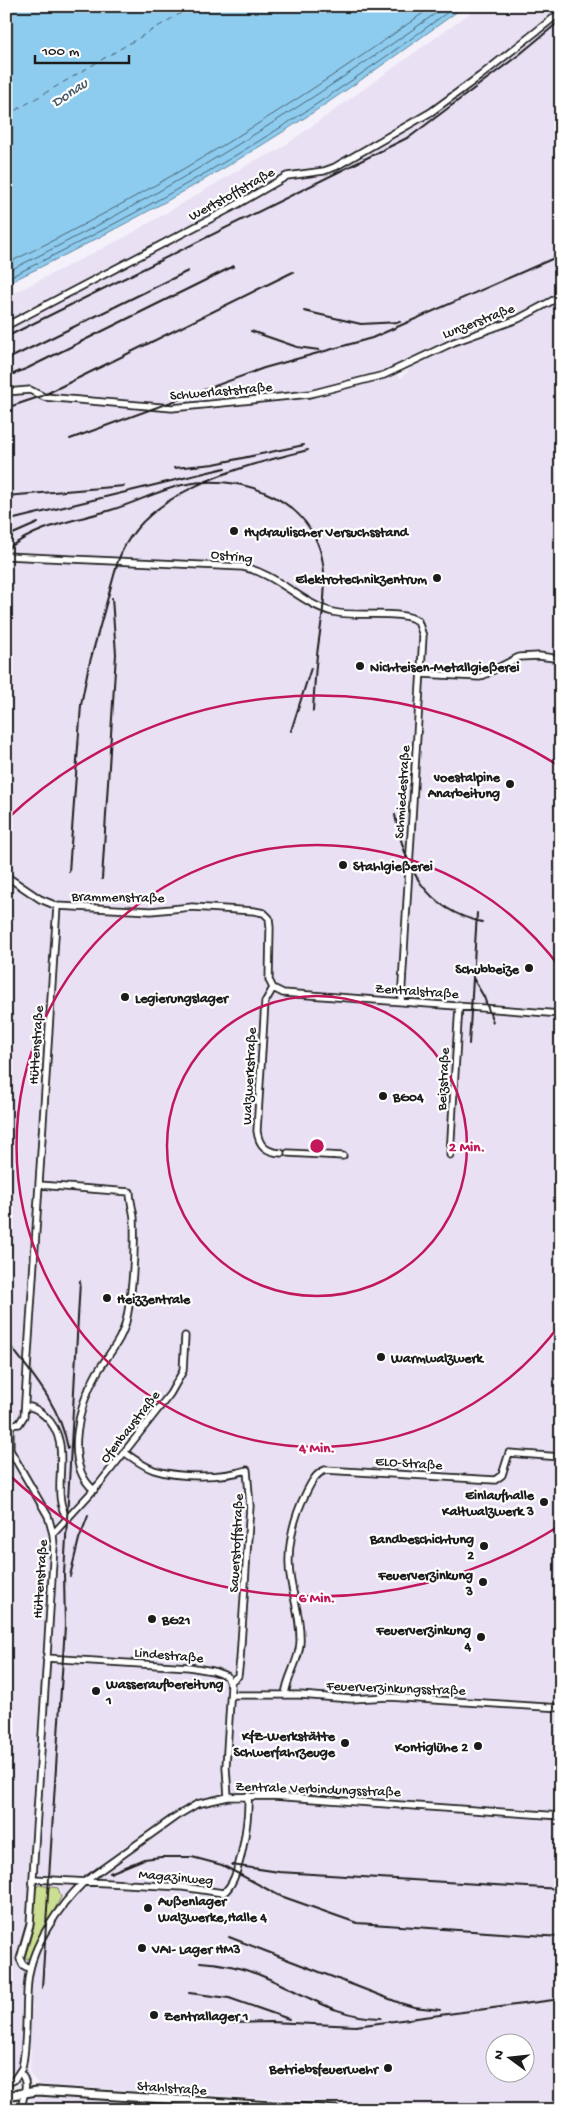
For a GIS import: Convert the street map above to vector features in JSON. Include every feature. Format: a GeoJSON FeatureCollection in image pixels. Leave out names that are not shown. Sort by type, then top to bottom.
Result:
{"type":"FeatureCollection","features":[{"type":"Feature","properties":{"kind":"street","name":"Wertstoffstraße"},"geometry":{"type":"LineString","coordinates":[[6,326],[231,208],[287,176],[324,171],[343,162],[431,112],[561,12]]}},
{"type":"Feature","properties":{"kind":"street","name":"Lunzerstraße"},"geometry":{"type":"LineString","coordinates":[[405,366],[454,342],[518,320],[561,296]]}},
{"type":"Feature","properties":{"kind":"street","name":"Schwerlaststraße"},"geometry":{"type":"LineString","coordinates":[[6,392],[30,390],[44,397],[172,408],[188,407],[310,394],[372,379],[405,366]]}},
{"type":"Feature","properties":{"kind":"street","name":"Ostring"},"geometry":{"type":"LineString","coordinates":[[6,556],[226,565],[252,569],[267,575],[330,611],[346,614],[407,616],[416,619],[420,624],[423,636],[421,674]]}},
{"type":"Feature","properties":{"kind":"street"},"geometry":{"type":"LineString","coordinates":[[421,674],[480,677],[519,657],[539,656],[561,659]]}},
{"type":"Feature","properties":{"kind":"street","name":"Schmiedestraße"},"geometry":{"type":"LineString","coordinates":[[401,1001],[421,674]]}},
{"type":"Feature","properties":{"kind":"street","name":"Brammenstraße"},"geometry":{"type":"LineString","coordinates":[[6,876],[40,900],[57,906],[151,911],[192,907],[254,911],[266,915],[270,928],[269,980],[273,988]]}},
{"type":"Feature","properties":{"kind":"street","name":"Hüttenstraße"},"geometry":{"type":"LineString","coordinates":[[25,1406],[57,906]]}},
{"type":"Feature","properties":{"kind":"street","name":"Zentralstraße"},"geometry":{"type":"LineString","coordinates":[[273,988],[294,994],[561,1014]]}},
{"type":"Feature","properties":{"kind":"street","name":"Walzwerkstraße"},"geometry":{"type":"LineString","coordinates":[[273,988],[265,1002],[258,1131],[262,1146],[267,1151],[343,1156]]}},
{"type":"Feature","properties":{"kind":"street","name":"Beizstraße"},"geometry":{"type":"LineString","coordinates":[[450,1155],[459,1005]]}},
{"type":"Feature","properties":{"kind":"street"},"geometry":{"type":"LineString","coordinates":[[39,1185],[130,1192],[134,1228],[127,1317],[120,1338],[93,1380],[79,1424],[78,1466],[83,1479],[94,1490]]}},
{"type":"Feature","properties":{"kind":"street","name":"Ofenbaustraße"},"geometry":{"type":"LineString","coordinates":[[68,1518],[94,1490],[170,1394],[182,1375],[185,1336]]}},
{"type":"Feature","properties":{"kind":"street"},"geometry":{"type":"LineString","coordinates":[[53,1534],[48,1516],[10,1450],[8,1425],[22,1423],[25,1406],[38,1410],[52,1424],[57,1434],[61,1460],[61,1505],[68,1518]]}},
{"type":"Feature","properties":{"kind":"street","name":"Sauerstoffstraße"},"geometry":{"type":"LineString","coordinates":[[124,1452],[142,1464],[163,1472],[224,1476],[247,1470],[250,1506],[240,1660],[238,1676],[230,1682]]}},
{"type":"Feature","properties":{"kind":"street","name":"ELO-Straße"},"geometry":{"type":"LineString","coordinates":[[285,1694],[298,1658],[300,1644],[297,1608],[290,1571],[293,1525],[301,1502],[319,1472],[325,1470],[494,1480],[502,1475],[509,1453],[561,1456]]}},
{"type":"Feature","properties":{"kind":"street","name":"Hüttenstraße"},"geometry":{"type":"LineString","coordinates":[[30,1969],[23,1965],[20,1959],[29,1932],[53,1534],[68,1518]]}},
{"type":"Feature","properties":{"kind":"street","name":"Lindestraße"},"geometry":{"type":"LineString","coordinates":[[46,1658],[202,1668],[225,1675],[230,1682]]}},
{"type":"Feature","properties":{"kind":"street"},"geometry":{"type":"LineString","coordinates":[[228,1797],[226,1767],[231,1695],[230,1682]]}},
{"type":"Feature","properties":{"kind":"street","name":"Feuerverzinkungsstraße"},"geometry":{"type":"LineString","coordinates":[[231,1695],[285,1694],[351,1698],[397,1698],[561,1708]]}},
{"type":"Feature","properties":{"kind":"street","name":"Zentrale Verbindungsstraße"},"geometry":{"type":"LineString","coordinates":[[20,2073],[24,2061],[30,1969],[53,1921],[70,1897],[84,1882],[187,1809],[207,1801],[248,1796],[418,1804],[561,1816]]}},
{"type":"Feature","properties":{"kind":"street","name":"Magazinweg"},"geometry":{"type":"LineString","coordinates":[[84,1882],[184,1887],[223,1893],[231,1885],[240,1856],[248,1818],[248,1796]]}},
{"type":"Feature","properties":{"kind":"street"},"geometry":{"type":"LineString","coordinates":[[33,1879],[84,1882]]}},
{"type":"Feature","properties":{"kind":"street"},"geometry":{"type":"LineString","coordinates":[[6,2084],[20,2073],[26,2082],[21,2110]]}},
{"type":"Feature","properties":{"kind":"street","name":"Stahlstraße"},"geometry":{"type":"LineString","coordinates":[[6,2096],[24,2093],[66,2093],[336,2110]]}},
{"type":"Feature","properties":{"kind":"shaded area"},"geometry":{"type":"Polygon","coordinates":[[[480,6],[561,6],[561,292],[531,309],[513,317],[468,331],[390,369],[401,378],[414,364],[456,345],[515,324],[561,300],[561,2110],[463,2110],[39,2085],[30,2074],[31,2048],[29,2048],[28,2070],[30,2079],[6,2090],[6,297],[127,236],[254,161],[277,151],[480,6]]]}},
{"type":"Feature","properties":{"kind":"shaded area"},"geometry":{"type":"Polygon","coordinates":[[[37,2097],[244,2110],[27,2110],[30,2101],[37,2097]]]}},
{"type":"Feature","properties":{"kind":"green space"},"geometry":{"type":"Polygon","coordinates":[[[38,1885],[58,1888],[61,1897],[30,1958],[27,1959],[25,1958],[34,1926],[36,1889],[38,1885]]]}},
{"type":"Feature","properties":{"kind":"water","name":"Donau"},"geometry":{"type":"Polygon","coordinates":[[[6,6],[465,6],[339,95],[231,164],[136,218],[6,284],[6,6]]]}},
{"type":"Feature","properties":{"kind":"ferry route"},"geometry":{"type":"LineString","coordinates":[[6,116],[193,6]]}},
{"type":"Feature","properties":{"kind":"railway"},"geometry":{"type":"LineString","coordinates":[[6,337],[411,136],[520,54],[561,20]]}},
{"type":"Feature","properties":{"kind":"railway"},"geometry":{"type":"LineString","coordinates":[[70,439],[264,368],[372,338],[561,255]]}},
{"type":"Feature","properties":{"kind":"railway"},"geometry":{"type":"LineString","coordinates":[[6,377],[28,368],[234,266]]}},
{"type":"Feature","properties":{"kind":"railway"},"geometry":{"type":"LineString","coordinates":[[6,360],[188,271]]}},
{"type":"Feature","properties":{"kind":"railway"},"geometry":{"type":"LineString","coordinates":[[6,408],[42,396],[293,272]]}},
{"type":"Feature","properties":{"kind":"railway"},"geometry":{"type":"LineString","coordinates":[[304,311],[361,324],[400,322]]}},
{"type":"Feature","properties":{"kind":"railway"},"geometry":{"type":"LineString","coordinates":[[251,331],[297,347],[319,350]]}},
{"type":"Feature","properties":{"kind":"railway"},"geometry":{"type":"LineString","coordinates":[[174,468],[214,464],[304,445]]}},
{"type":"Feature","properties":{"kind":"railway"},"geometry":{"type":"LineString","coordinates":[[69,872],[81,705],[88,669],[118,561],[131,537],[149,516],[172,499],[198,485],[254,464],[308,450]]}},
{"type":"Feature","properties":{"kind":"railway"},"geometry":{"type":"LineString","coordinates":[[6,521],[225,468]]}},
{"type":"Feature","properties":{"kind":"railway"},"geometry":{"type":"LineString","coordinates":[[6,550],[44,529],[120,507],[182,485],[202,482],[223,482],[264,492],[282,502],[298,515],[311,531],[320,550],[323,563],[324,602],[316,662],[313,711]]}},
{"type":"Feature","properties":{"kind":"railway"},"geometry":{"type":"LineString","coordinates":[[6,496],[124,486]]}},
{"type":"Feature","properties":{"kind":"railway"},"geometry":{"type":"LineString","coordinates":[[6,537],[38,523]]}},
{"type":"Feature","properties":{"kind":"railway"},"geometry":{"type":"LineString","coordinates":[[102,879],[116,654],[112,598]]}},
{"type":"Feature","properties":{"kind":"railway"},"geometry":{"type":"LineString","coordinates":[[291,731],[311,668]]}},
{"type":"Feature","properties":{"kind":"railway"},"geometry":{"type":"LineString","coordinates":[[395,815],[405,852],[421,884],[432,897],[446,908],[462,916],[482,922]]}},
{"type":"Feature","properties":{"kind":"railway"},"geometry":{"type":"LineString","coordinates":[[469,1044],[477,913]]}},
{"type":"Feature","properties":{"kind":"railway"},"geometry":{"type":"LineString","coordinates":[[473,978],[484,997],[493,1022]]}},
{"type":"Feature","properties":{"kind":"railway"},"geometry":{"type":"LineString","coordinates":[[42,1988],[65,1626],[64,1574],[80,1281]]}},
{"type":"Feature","properties":{"kind":"railway"},"geometry":{"type":"LineString","coordinates":[[6,1340],[52,1404],[59,1418],[68,1448]]}},
{"type":"Feature","properties":{"kind":"railway"},"geometry":{"type":"LineString","coordinates":[[70,1576],[79,1539],[88,1516]]}},
{"type":"Feature","properties":{"kind":"railway"},"geometry":{"type":"LineString","coordinates":[[555,1824],[561,1824]]}},
{"type":"Feature","properties":{"kind":"railway"},"geometry":{"type":"LineString","coordinates":[[110,1873],[144,1859],[192,1857],[222,1865],[278,1895],[357,1923],[561,1937]]}},
{"type":"Feature","properties":{"kind":"railway"},"geometry":{"type":"LineString","coordinates":[[232,1865],[279,1872],[561,1889]]}},
{"type":"Feature","properties":{"kind":"railway"},"geometry":{"type":"LineString","coordinates":[[229,1937],[400,2003],[414,2007],[440,2010]]}},
{"type":"Feature","properties":{"kind":"railway"},"geometry":{"type":"LineString","coordinates":[[200,1962],[226,1965],[259,1974],[336,2010],[365,2017],[381,2018]]}},
{"type":"Feature","properties":{"kind":"railway"},"geometry":{"type":"LineString","coordinates":[[189,1993],[229,1998],[289,2019]]}},
{"type":"Feature","properties":{"kind":"railway"},"geometry":{"type":"LineString","coordinates":[[228,2023],[270,2022],[356,2026],[561,1999]]}},
{"type":"Feature","properties":{"kind":"place","name":"Hydraulischer Versuchsstand"},"geometry":{"type":"Point","coordinates":[234,531]}},
{"type":"Feature","properties":{"kind":"place","name":"Elektrotechnikzentrum"},"geometry":{"type":"Point","coordinates":[437,578]}},
{"type":"Feature","properties":{"kind":"place","name":"Nichteisen-Metallgießerei"},"geometry":{"type":"Point","coordinates":[360,666]}},
{"type":"Feature","properties":{"kind":"place","name":"voestalpine Anarbeitung"},"geometry":{"type":"Point","coordinates":[510,784]}},
{"type":"Feature","properties":{"kind":"place","name":"Stahlgießerei"},"geometry":{"type":"Point","coordinates":[343,865]}},
{"type":"Feature","properties":{"kind":"place","name":"Schubbeize"},"geometry":{"type":"Point","coordinates":[529,968]}},
{"type":"Feature","properties":{"kind":"place","name":"Legierungslager"},"geometry":{"type":"Point","coordinates":[125,997]}},
{"type":"Feature","properties":{"kind":"place","name":"BG04"},"geometry":{"type":"Point","coordinates":[383,1096]}},
{"type":"Feature","properties":{"kind":"place","name":"Heizzentrale"},"geometry":{"type":"Point","coordinates":[107,1298]}},
{"type":"Feature","properties":{"kind":"place","name":"Warmwalzwerk"},"geometry":{"type":"Point","coordinates":[381,1357]}},
{"type":"Feature","properties":{"kind":"place","name":"Einlaufhalle Kaltwalzwerk 3"},"geometry":{"type":"Point","coordinates":[544,1502]}},
{"type":"Feature","properties":{"kind":"place","name":"Bandbeschichtung 2"},"geometry":{"type":"Point","coordinates":[484,1546]}},
{"type":"Feature","properties":{"kind":"place","name":"Feuerverzinkung 3"},"geometry":{"type":"Point","coordinates":[483,1582]}},
{"type":"Feature","properties":{"kind":"place","name":"BG21"},"geometry":{"type":"Point","coordinates":[152,1619]}},
{"type":"Feature","properties":{"kind":"place","name":"Feuerverzinkung 4"},"geometry":{"type":"Point","coordinates":[481,1637]}},
{"type":"Feature","properties":{"kind":"place","name":"Wasseraufbereitung 1"},"geometry":{"type":"Point","coordinates":[96,1691]}},
{"type":"Feature","properties":{"kind":"place","name":"KfZ-Werkstätte Schwerfahrzeuge"},"geometry":{"type":"Point","coordinates":[345,1743]}},
{"type":"Feature","properties":{"kind":"place","name":"Kontiglühe 2"},"geometry":{"type":"Point","coordinates":[478,1746]}},
{"type":"Feature","properties":{"kind":"place","name":"Außenlager Walzwerke,Halle 4"},"geometry":{"type":"Point","coordinates":[148,1908]}},
{"type":"Feature","properties":{"kind":"place","name":"VAI- Lager HM3"},"geometry":{"type":"Point","coordinates":[142,1948]}},
{"type":"Feature","properties":{"kind":"place","name":"Zentrallager 1"},"geometry":{"type":"Point","coordinates":[154,2015]}},
{"type":"Feature","properties":{"kind":"place","name":"Betriebsfeuerwehr"},"geometry":{"type":"Point","coordinates":[388,2068]}}]}
